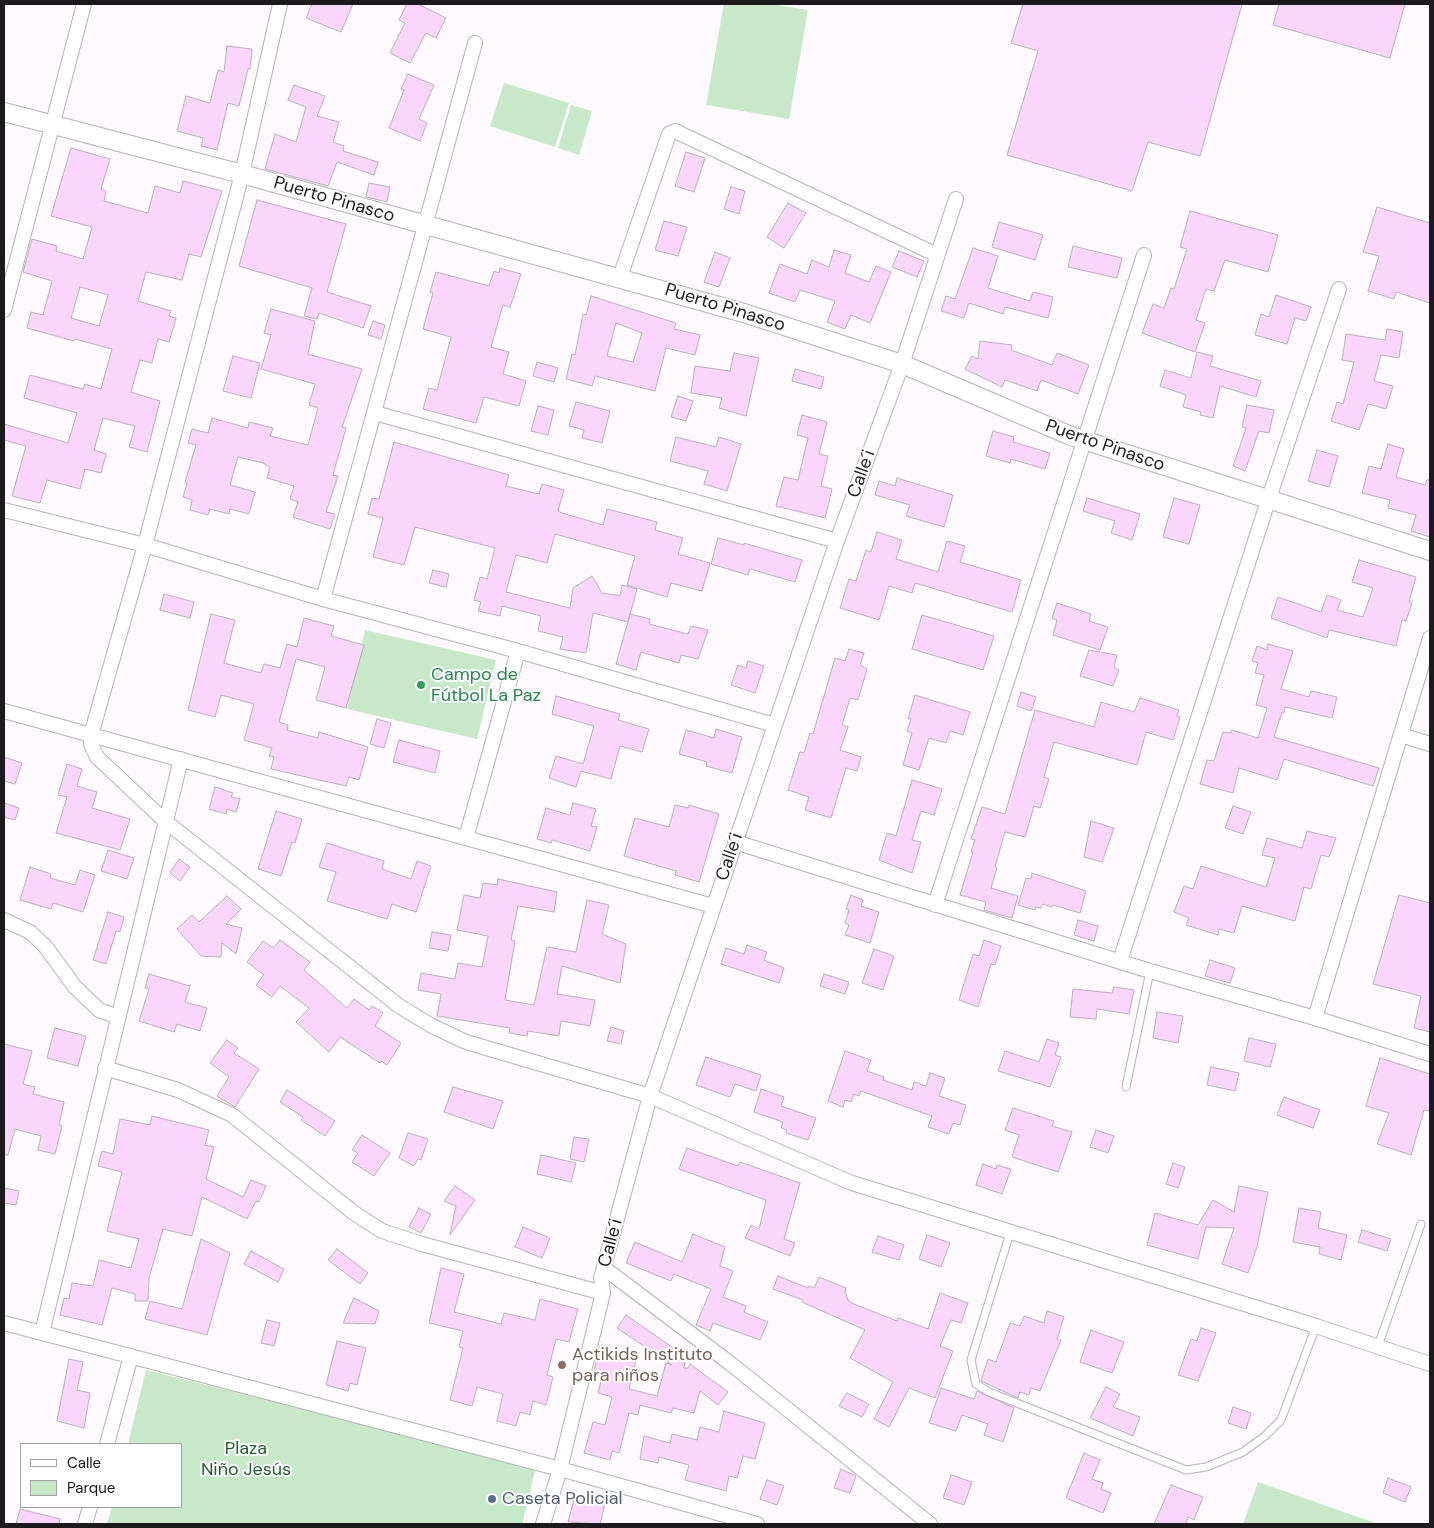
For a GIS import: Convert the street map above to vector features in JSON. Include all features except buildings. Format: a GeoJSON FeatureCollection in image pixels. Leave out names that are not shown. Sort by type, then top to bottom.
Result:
{"type":"FeatureCollection","features":[{"type":"Feature","properties":{"kind":"street"},"geometry":{"type":"LineString","coordinates":[[4,310],[54,125],[84,4]]}},
{"type":"Feature","properties":{"kind":"street"},"geometry":{"type":"LineString","coordinates":[[280,4],[242,174],[145,544],[91,735],[91,744],[97,757],[165,821],[399,1006],[432,1026],[466,1042],[650,1096],[852,1183],[1316,1326],[1430,1364]]}},
{"type":"Feature","properties":{"kind":"street"},"geometry":{"type":"LineString","coordinates":[[323,599],[475,43]]}},
{"type":"Feature","properties":{"kind":"street","name":"Puerto Pinasco"},"geometry":{"type":"LineString","coordinates":[[4,112],[242,174],[620,277],[744,313],[902,364],[1085,440],[1268,501],[1430,551]]}},
{"type":"Feature","properties":{"kind":"street"},"geometry":{"type":"LineString","coordinates":[[620,277],[669,134],[675,130],[937,255]]}},
{"type":"Feature","properties":{"kind":"street","name":"Calle´i"},"geometry":{"type":"LineString","coordinates":[[543,1524],[560,1469],[603,1293],[601,1278],[650,1096],[774,725],[837,541],[902,364],[956,199]]}},
{"type":"Feature","properties":{"kind":"street"},"geometry":{"type":"LineString","coordinates":[[935,905],[1144,255]]}},
{"type":"Feature","properties":{"kind":"street"},"geometry":{"type":"LineString","coordinates":[[1120,961],[1339,287]]}},
{"type":"Feature","properties":{"kind":"street"},"geometry":{"type":"LineString","coordinates":[[375,412],[837,541]]}},
{"type":"Feature","properties":{"kind":"street"},"geometry":{"type":"LineString","coordinates":[[4,510],[145,544],[323,599],[518,651],[774,725]]}},
{"type":"Feature","properties":{"kind":"street"},"geometry":{"type":"LineString","coordinates":[[1315,1018],[1430,638]]}},
{"type":"Feature","properties":{"kind":"street"},"geometry":{"type":"LineString","coordinates":[[466,838],[518,651]]}},
{"type":"Feature","properties":{"kind":"street"},"geometry":{"type":"LineString","coordinates":[[4,710],[714,906]]}},
{"type":"Feature","properties":{"kind":"street"},"geometry":{"type":"LineString","coordinates":[[1401,735],[1430,744]]}},
{"type":"Feature","properties":{"kind":"street"},"geometry":{"type":"LineString","coordinates":[[42,1333],[181,759]]}},
{"type":"Feature","properties":{"kind":"street"},"geometry":{"type":"LineString","coordinates":[[735,842],[1150,971],[1315,1018],[1430,1054]]}},
{"type":"Feature","properties":{"kind":"street"},"geometry":{"type":"LineString","coordinates":[[4,920],[30,932],[44,946],[75,987],[99,1010],[118,1017]]}},
{"type":"Feature","properties":{"kind":"street"},"geometry":{"type":"LineString","coordinates":[[105,1068],[178,1090],[232,1115],[354,1213],[382,1231],[422,1244],[603,1293]]}},
{"type":"Feature","properties":{"kind":"street"},"geometry":{"type":"LineString","coordinates":[[604,1268],[731,1364],[930,1524]]}},
{"type":"Feature","properties":{"kind":"street"},"geometry":{"type":"LineString","coordinates":[[4,1323],[560,1469],[757,1524]]}},
{"type":"Feature","properties":{"kind":"street"},"geometry":{"type":"LineString","coordinates":[[107,1443],[131,1356]]}},
{"type":"Feature","properties":{"kind":"street"},"geometry":{"type":"LineString","coordinates":[[85,1524],[90,1508]]}},
{"type":"Feature","properties":{"kind":"lane"},"geometry":{"type":"LineString","coordinates":[[1126,1087],[1150,971]]}},
{"type":"Feature","properties":{"kind":"lane"},"geometry":{"type":"LineString","coordinates":[[1378,1346],[1421,1224]]}},
{"type":"Feature","properties":{"kind":"lane"},"geometry":{"type":"LineString","coordinates":[[1010,1233],[971,1360],[976,1384],[989,1392],[1186,1470],[1206,1467],[1243,1452],[1265,1436],[1281,1420],[1316,1326]]}},
{"type":"Feature","properties":{"kind":"green space"},"geometry":{"type":"Polygon","coordinates":[[[724,4],[770,4],[808,10],[789,119],[706,105],[724,4]]]}},
{"type":"Feature","properties":{"kind":"green space"},"geometry":{"type":"Polygon","coordinates":[[[504,83],[569,103],[555,147],[490,126],[504,83]]]}},
{"type":"Feature","properties":{"kind":"green space"},"geometry":{"type":"Polygon","coordinates":[[[571,105],[592,111],[579,155],[558,148],[571,105]]]}},
{"type":"Feature","properties":{"kind":"green space","name":"Campo de Fútbol La Paz"},"geometry":{"type":"Polygon","coordinates":[[[365,630],[496,660],[477,739],[347,709],[365,630]]]}},
{"type":"Feature","properties":{"kind":"green space","name":"Plaza Niño Jesús"},"geometry":{"type":"Polygon","coordinates":[[[146,1370],[536,1467],[522,1524],[107,1524],[112,1508],[182,1508],[182,1443],[128,1443],[146,1370]]]}},
{"type":"Feature","properties":{"kind":"green space"},"geometry":{"type":"Polygon","coordinates":[[[1258,1482],[1378,1524],[1243,1524],[1258,1482]]]}},
{"type":"Feature","properties":{"kind":"place","name":"Campo de Fútbol La Paz"},"geometry":{"type":"Point","coordinates":[421,685]}},
{"type":"Feature","properties":{"kind":"place","name":"Actikids Instituto para niños"},"geometry":{"type":"Point","coordinates":[562,1365]}},
{"type":"Feature","properties":{"kind":"place","name":"Caseta Policial"},"geometry":{"type":"Point","coordinates":[492,1499]}}]}
